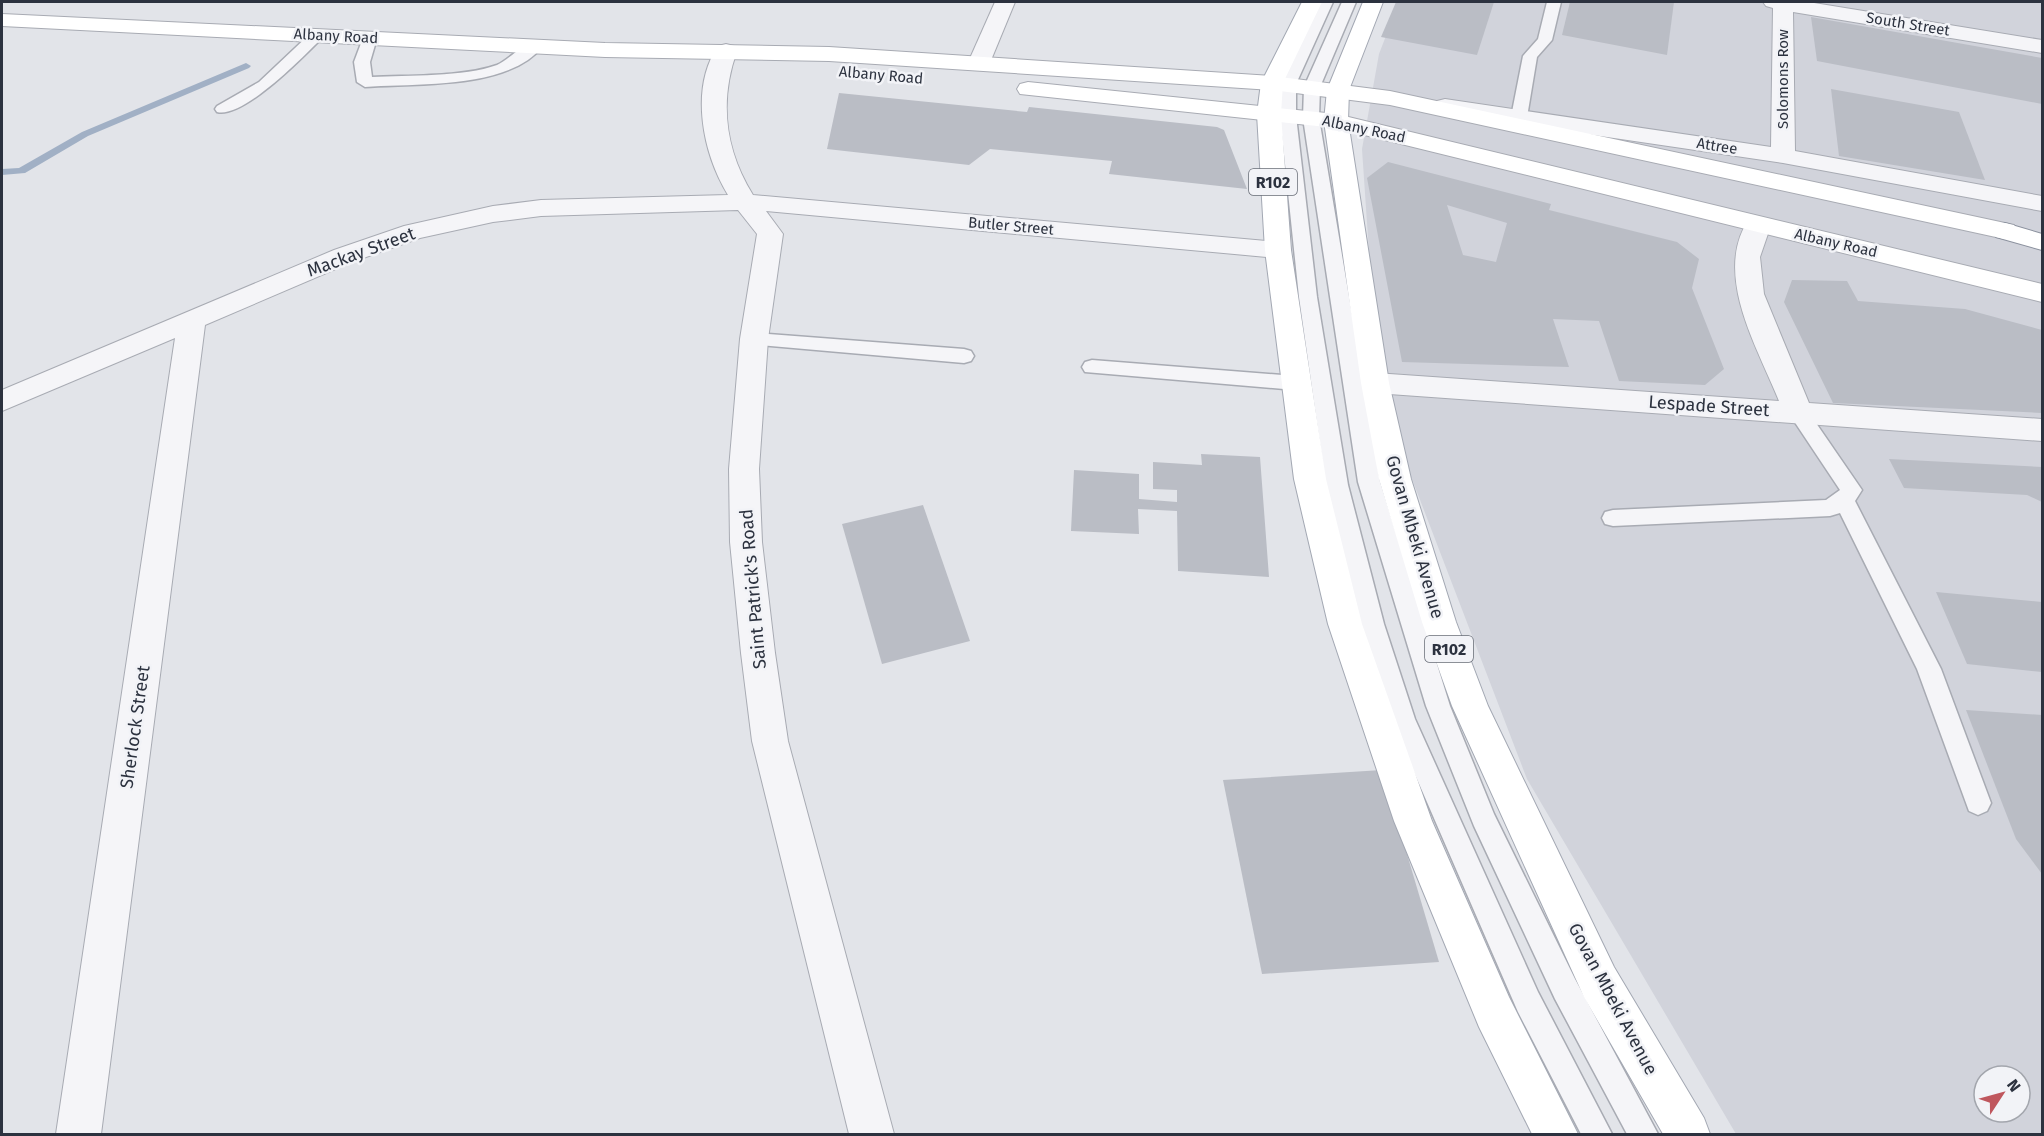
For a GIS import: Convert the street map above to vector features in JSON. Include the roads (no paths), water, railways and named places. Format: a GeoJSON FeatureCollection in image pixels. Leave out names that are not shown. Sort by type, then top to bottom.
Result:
{"type":"FeatureCollection","features":[{"type":"Feature","properties":{"kind":"main road","name":"R102"},"geometry":{"type":"LineString","coordinates":[[1311,2],[1280,84],[1278,115],[1278,250],[1310,479],[1345,624],[1374,714],[1413,821],[1494,1012],[1556,1134]]}},
{"type":"Feature","properties":{"kind":"main road","name":"Govan Mbeki Avenue"},"geometry":{"type":"LineString","coordinates":[[1373,2],[1328,109],[1374,383],[1395,479],[1439,622],[1470,706],[1599,982],[1688,1134]]}},
{"type":"Feature","properties":{"kind":"main road","name":"Albany Road"},"geometry":{"type":"LineString","coordinates":[[2,20],[671,52],[1278,115],[1390,98],[2043,240]]}},
{"type":"Feature","properties":{"kind":"main road","name":"Albany Road"},"geometry":{"type":"LineString","coordinates":[[723,58],[829,54],[1311,87],[1328,109],[1758,225],[2043,293]]}},
{"type":"Feature","properties":{"kind":"street"},"geometry":{"type":"LineString","coordinates":[[978,65],[1005,2]]}},
{"type":"Feature","properties":{"kind":"street","name":"South Street"},"geometry":{"type":"LineString","coordinates":[[1780,2],[2043,46]]}},
{"type":"Feature","properties":{"kind":"street","name":"Solomons Row"},"geometry":{"type":"LineString","coordinates":[[1780,2],[1784,156]]}},
{"type":"Feature","properties":{"kind":"street","name":"Saint Patrick's Road"},"geometry":{"type":"LineString","coordinates":[[723,58],[713,118],[721,156],[745,202],[771,234],[754,339],[744,469],[746,542],[770,741],[872,1134]]}},
{"type":"Feature","properties":{"kind":"street","name":"Attree"},"geometry":{"type":"LineString","coordinates":[[1390,98],[1784,156],[2043,204]]}},
{"type":"Feature","properties":{"kind":"street","name":"Butler Street"},"geometry":{"type":"LineString","coordinates":[[745,202],[1278,250]]}},
{"type":"Feature","properties":{"kind":"street","name":"Mackay Street"},"geometry":{"type":"LineString","coordinates":[[2,401],[343,256],[454,221],[541,208],[745,202]]}},
{"type":"Feature","properties":{"kind":"street"},"geometry":{"type":"LineString","coordinates":[[1758,225],[1747,257],[1750,294],[1798,412]]}},
{"type":"Feature","properties":{"kind":"street","name":"Sherlock Street"},"geometry":{"type":"LineString","coordinates":[[78,1134],[192,319]]}},
{"type":"Feature","properties":{"kind":"street","name":"Lespade Street"},"geometry":{"type":"LineString","coordinates":[[1374,383],[2043,430]]}},
{"type":"Feature","properties":{"kind":"lane"},"geometry":{"type":"LineString","coordinates":[[1280,84],[1326,2]]}},
{"type":"Feature","properties":{"kind":"lane"},"geometry":{"type":"LineString","coordinates":[[1349,2],[1311,87],[1328,109],[1369,482],[1387,547],[1438,706],[1483,818],[1545,946],[1643,1134]]}},
{"type":"Feature","properties":{"kind":"lane"},"geometry":{"type":"LineString","coordinates":[[1519,117],[1530,56],[1545,40],[1554,2]]}},
{"type":"Feature","properties":{"kind":"lane"},"geometry":{"type":"LineString","coordinates":[[222,109],[264,85],[317,35]]}},
{"type":"Feature","properties":{"kind":"lane"},"geometry":{"type":"LineString","coordinates":[[370,38],[362,62],[365,82],[483,74],[505,67],[536,46]]}},
{"type":"Feature","properties":{"kind":"lane"},"geometry":{"type":"LineString","coordinates":[[1278,115],[1337,485],[1372,624],[1403,719],[1454,839],[1528,1002],[1597,1134]]}},
{"type":"Feature","properties":{"kind":"lane"},"geometry":{"type":"LineString","coordinates":[[754,339],[964,356]]}},
{"type":"Feature","properties":{"kind":"lane"},"geometry":{"type":"LineString","coordinates":[[1092,367],[1295,383]]}},
{"type":"Feature","properties":{"kind":"lane"},"geometry":{"type":"LineString","coordinates":[[1613,518],[1830,508],[1844,501],[1851,490],[1798,412]]}},
{"type":"Feature","properties":{"kind":"lane"},"geometry":{"type":"LineString","coordinates":[[1844,501],[1929,669],[1978,803]]}},
{"type":"Feature","properties":{"kind":"waterway"},"geometry":{"type":"LineString","coordinates":[[2,172],[21,171],[85,134],[246,66]]}}]}
